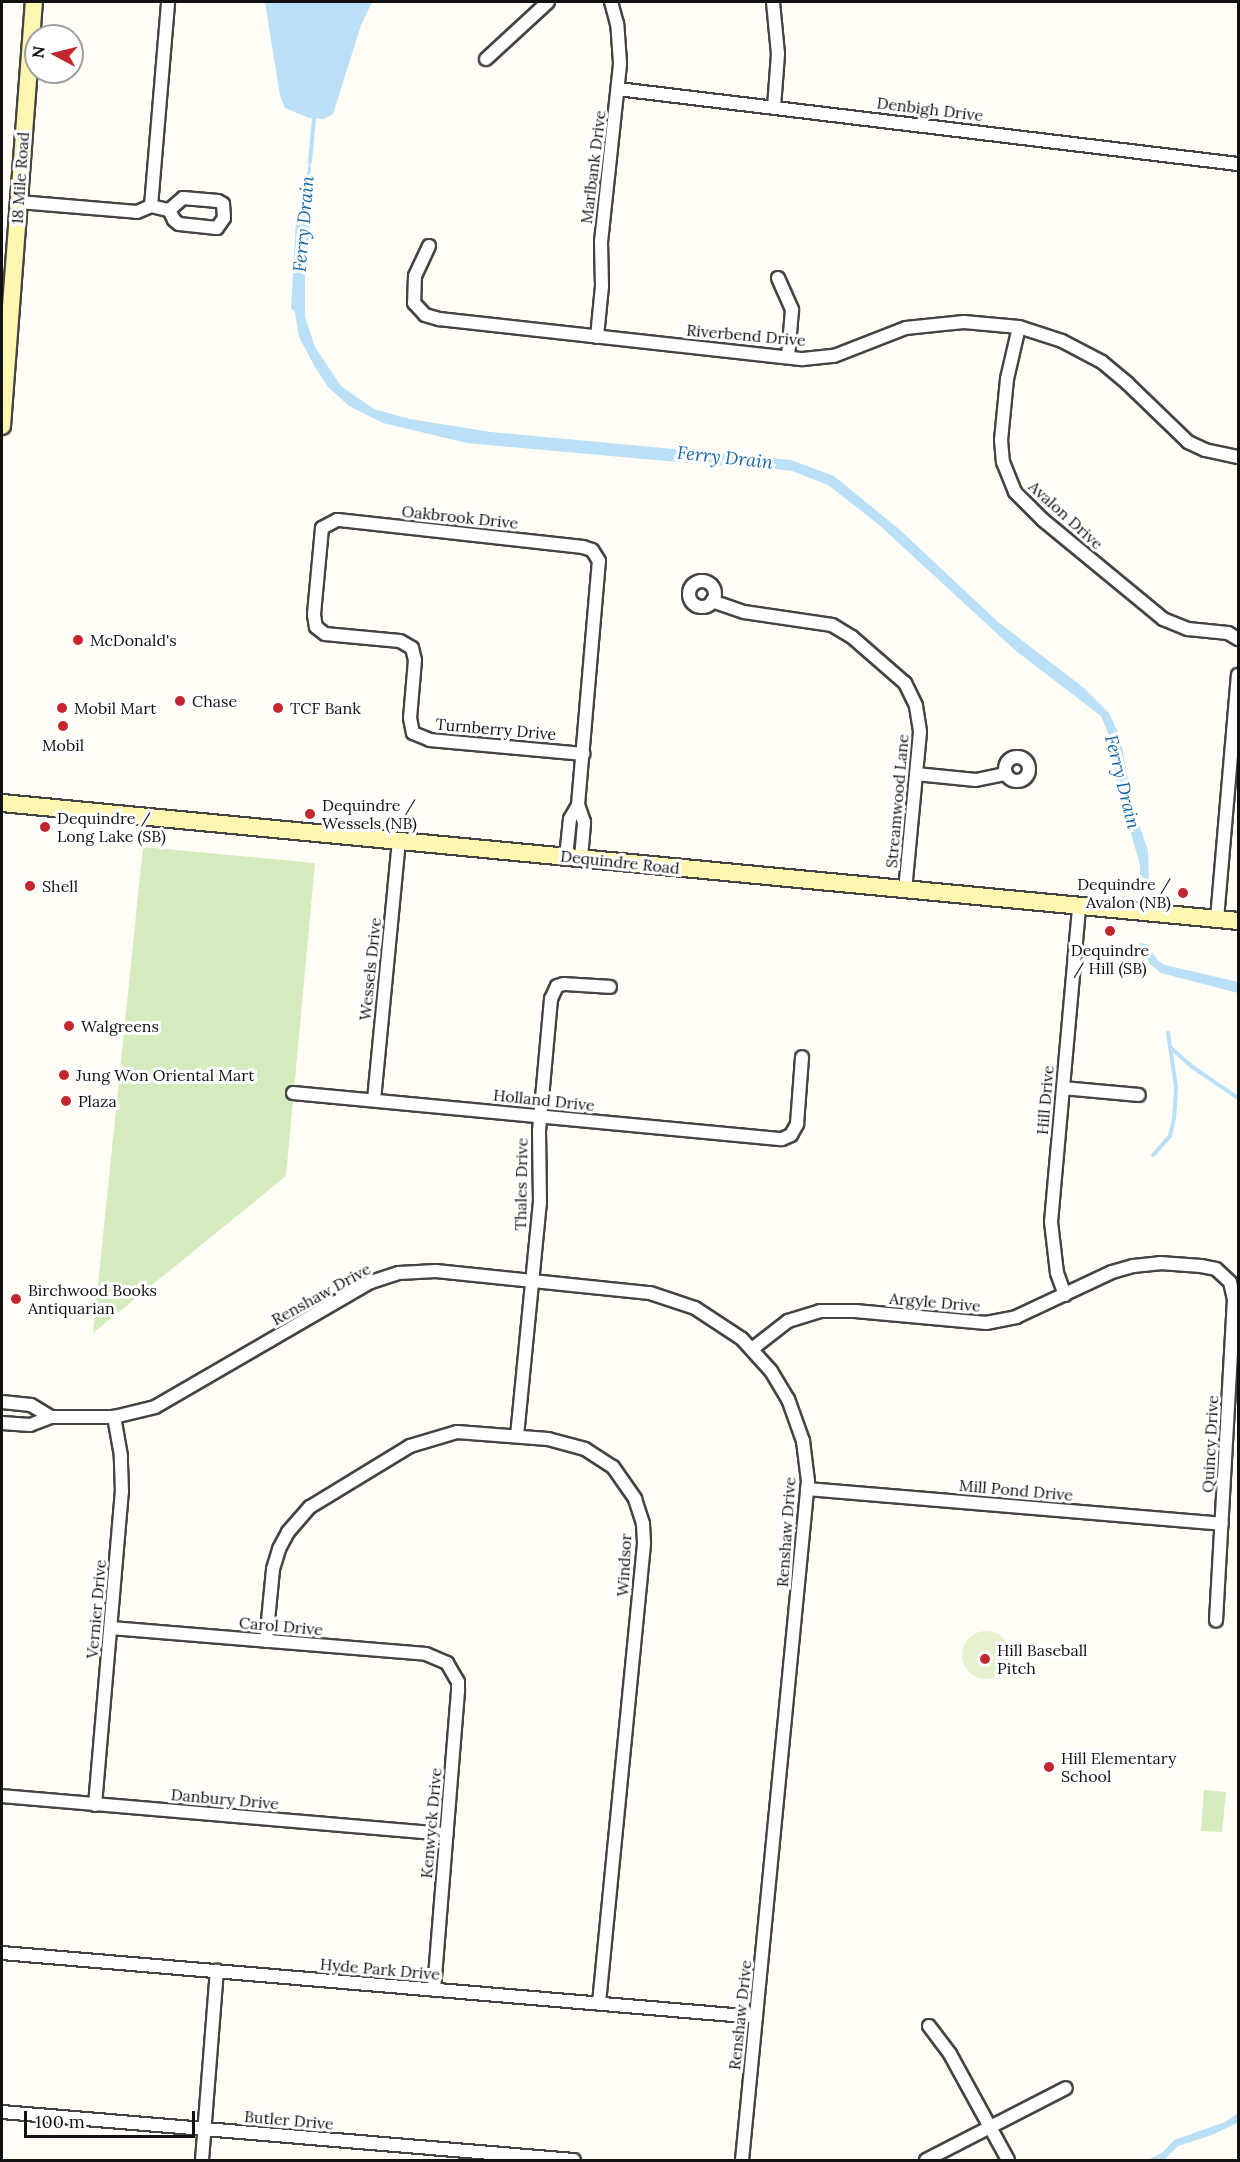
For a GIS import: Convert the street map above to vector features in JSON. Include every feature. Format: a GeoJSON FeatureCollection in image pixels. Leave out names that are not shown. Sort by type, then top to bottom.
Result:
{"type":"FeatureCollection","features":[{"type":"Feature","properties":{"kind":"main road","name":"18 Mile Road"},"geometry":{"type":"LineString","coordinates":[[2,426],[34,2]]}},
{"type":"Feature","properties":{"kind":"main road","name":"Dequindre Road"},"geometry":{"type":"LineString","coordinates":[[2,803],[1239,921]]}},
{"type":"Feature","properties":{"kind":"street"},"geometry":{"type":"LineString","coordinates":[[152,206],[168,2]]}},
{"type":"Feature","properties":{"kind":"street"},"geometry":{"type":"LineString","coordinates":[[486,59],[548,2]]}},
{"type":"Feature","properties":{"kind":"street","name":"Marlbank Drive"},"geometry":{"type":"LineString","coordinates":[[597,337],[602,297],[601,242],[618,89],[620,43],[610,2]]}},
{"type":"Feature","properties":{"kind":"street"},"geometry":{"type":"LineString","coordinates":[[773,2],[778,54],[774,107]]}},
{"type":"Feature","properties":{"kind":"street","name":"Denbigh Drive"},"geometry":{"type":"LineString","coordinates":[[618,89],[1239,164]]}},
{"type":"Feature","properties":{"kind":"street"},"geometry":{"type":"LineString","coordinates":[[19,202],[137,212],[152,206],[169,210]]}},
{"type":"Feature","properties":{"kind":"street","name":"Riverbend Drive"},"geometry":{"type":"LineString","coordinates":[[429,246],[417,269],[413,292],[414,303],[425,315],[438,319],[789,357],[834,356],[895,331],[949,322],[976,322],[1019,327],[1062,340],[1102,362],[1188,442],[1205,450],[1239,457]]}},
{"type":"Feature","properties":{"kind":"street"},"geometry":{"type":"LineString","coordinates":[[778,278],[792,310],[789,357]]}},
{"type":"Feature","properties":{"kind":"street","name":"Avalon Drive"},"geometry":{"type":"LineString","coordinates":[[1019,327],[1005,392],[1001,440],[1003,462],[1015,492],[1043,520],[1163,619],[1188,629],[1228,633],[1239,639]]}},
{"type":"Feature","properties":{"kind":"street","name":"Oakbrook Drive"},"geometry":{"type":"LineString","coordinates":[[326,525],[337,520],[583,547],[592,550],[599,561],[583,753]]}},
{"type":"Feature","properties":{"kind":"street","name":"Turnberry Drive"},"geometry":{"type":"LineString","coordinates":[[326,525],[320,533],[314,615],[316,627],[325,634],[400,640],[412,648],[415,660],[410,718],[413,733],[430,740],[583,753]]}},
{"type":"Feature","properties":{"kind":"street","name":"Streamwood Lane"},"geometry":{"type":"LineString","coordinates":[[712,601],[744,612],[832,625],[852,637],[905,683],[916,706],[920,732],[905,890]]}},
{"type":"Feature","properties":{"kind":"street"},"geometry":{"type":"LineString","coordinates":[[1217,919],[1239,675]]}},
{"type":"Feature","properties":{"kind":"street"},"geometry":{"type":"LineString","coordinates":[[574,857],[584,822],[578,806],[583,753]]}},
{"type":"Feature","properties":{"kind":"street"},"geometry":{"type":"LineString","coordinates":[[916,774],[976,780],[1005,774]]}},
{"type":"Feature","properties":{"kind":"street","name":"Wessels Drive"},"geometry":{"type":"LineString","coordinates":[[374,1100],[399,841]]}},
{"type":"Feature","properties":{"kind":"street","name":"Hill Drive"},"geometry":{"type":"LineString","coordinates":[[1065,1295],[1057,1273],[1051,1222],[1079,906]]}},
{"type":"Feature","properties":{"kind":"street","name":"Thales Drive"},"geometry":{"type":"LineString","coordinates":[[517,1436],[540,1203],[540,1117],[553,992],[564,984],[610,987]]}},
{"type":"Feature","properties":{"kind":"street","name":"Holland Drive"},"geometry":{"type":"LineString","coordinates":[[293,1093],[776,1139],[791,1135],[797,1124],[802,1057]]}},
{"type":"Feature","properties":{"kind":"street"},"geometry":{"type":"LineString","coordinates":[[1063,1088],[1138,1095]]}},
{"type":"Feature","properties":{"kind":"street","name":"Argyle Drive"},"geometry":{"type":"LineString","coordinates":[[752,1349],[788,1321],[820,1311],[855,1311],[987,1323],[1016,1317],[1112,1272],[1132,1266],[1160,1263],[1202,1266],[1222,1273]]}},
{"type":"Feature","properties":{"kind":"street","name":"Renshaw Drive"},"geometry":{"type":"LineString","coordinates":[[2,1423],[30,1425],[51,1417],[114,1417],[145,1411],[173,1399],[381,1278],[399,1273],[424,1271],[532,1280],[632,1290],[670,1298],[711,1316],[734,1332],[752,1349],[771,1371],[795,1416],[804,1447],[807,1489],[742,2160]]}},
{"type":"Feature","properties":{"kind":"street","name":"Quincy Drive"},"geometry":{"type":"LineString","coordinates":[[1216,1620],[1234,1299],[1232,1287],[1222,1273]]}},
{"type":"Feature","properties":{"kind":"street","name":"Renshaw Drive"},"geometry":{"type":"LineString","coordinates":[[2,1402],[31,1405],[51,1417]]}},
{"type":"Feature","properties":{"kind":"street","name":"Vernier Drive"},"geometry":{"type":"LineString","coordinates":[[95,1805],[122,1492],[121,1456],[114,1417]]}},
{"type":"Feature","properties":{"kind":"street","name":"Windsor"},"geometry":{"type":"LineString","coordinates":[[266,1641],[271,1584],[279,1549],[294,1523],[310,1507],[410,1446],[457,1432],[517,1436],[574,1444],[604,1461],[628,1487],[643,1524],[643,1558],[599,2003]]}},
{"type":"Feature","properties":{"kind":"street","name":"Mill Pond Drive"},"geometry":{"type":"LineString","coordinates":[[807,1489],[1222,1524]]}},
{"type":"Feature","properties":{"kind":"street","name":"Carol Drive"},"geometry":{"type":"LineString","coordinates":[[111,1628],[426,1654],[447,1663]]}},
{"type":"Feature","properties":{"kind":"street","name":"Kenwyck Drive"},"geometry":{"type":"LineString","coordinates":[[434,1990],[458,1691],[458,1682],[447,1663]]}},
{"type":"Feature","properties":{"kind":"street","name":"Danbury Drive"},"geometry":{"type":"LineString","coordinates":[[2,1796],[447,1834]]}},
{"type":"Feature","properties":{"kind":"street","name":"Hyde Park Drive"},"geometry":{"type":"LineString","coordinates":[[2,1953],[756,2017]]}},
{"type":"Feature","properties":{"kind":"street"},"geometry":{"type":"LineString","coordinates":[[202,2160],[217,1971]]}},
{"type":"Feature","properties":{"kind":"street"},"geometry":{"type":"LineString","coordinates":[[928,2026],[950,2054],[1008,2160]]}},
{"type":"Feature","properties":{"kind":"street"},"geometry":{"type":"LineString","coordinates":[[926,2160],[1066,2088]]}},
{"type":"Feature","properties":{"kind":"street","name":"Butler Drive"},"geometry":{"type":"LineString","coordinates":[[2,2112],[574,2160]]}},
{"type":"Feature","properties":{"kind":"green space"},"geometry":{"type":"Polygon","coordinates":[[[143,847],[315,863],[286,1176],[93,1333],[143,847]]]}},
{"type":"Feature","properties":{"kind":"green space","name":"Hill Baseball Pitch"},"geometry":{"type":"Polygon","coordinates":[[[981,1631],[991,1631],[1003,1638],[1010,1650],[1010,1660],[1003,1672],[991,1679],[981,1679],[966,1668],[962,1660],[962,1650],[973,1635],[981,1631]]]}},
{"type":"Feature","properties":{"kind":"green space"},"geometry":{"type":"Polygon","coordinates":[[[1204,1790],[1226,1792],[1222,1832],[1201,1831],[1204,1790]]]}},
{"type":"Feature","properties":{"kind":"water"},"geometry":{"type":"Polygon","coordinates":[[[265,2],[372,2],[361,25],[333,114],[324,119],[309,118],[285,108],[280,96],[265,2]]]}},
{"type":"Feature","properties":{"kind":"water","name":"Ferry Drain"},"geometry":{"type":"Polygon","coordinates":[[[310,159],[313,195],[305,275],[305,317],[315,347],[341,386],[374,409],[410,419],[491,432],[791,460],[834,476],[900,530],[997,621],[1084,688],[1109,713],[1120,737],[1133,807],[1148,851],[1149,879],[1140,877],[1140,865],[1116,781],[1111,740],[1101,716],[1016,651],[878,524],[828,485],[792,471],[768,468],[467,443],[383,423],[349,406],[328,387],[315,367],[299,337],[295,312],[291,308],[296,221],[310,159]]]}},
{"type":"Feature","properties":{"kind":"water"},"geometry":{"type":"Polygon","coordinates":[[[1139,943],[1147,944],[1158,961],[1165,965],[1238,982],[1238,993],[1161,973],[1150,964],[1139,943]]]}},
{"type":"Feature","properties":{"kind":"water"},"geometry":{"type":"Polygon","coordinates":[[[1238,2113],[1237,2123],[1212,2135],[1178,2146],[1164,2160],[1148,2160],[1163,2152],[1174,2140],[1225,2122],[1238,2113]]]}},
{"type":"Feature","properties":{"kind":"waterway"},"geometry":{"type":"LineString","coordinates":[[310,162],[314,118]]}},
{"type":"Feature","properties":{"kind":"waterway"},"geometry":{"type":"LineString","coordinates":[[1153,1155],[1170,1136],[1174,1119],[1176,1087],[1168,1033]]}},
{"type":"Feature","properties":{"kind":"waterway"},"geometry":{"type":"LineString","coordinates":[[1170,1047],[1191,1066],[1238,1098]]}},
{"type":"Feature","properties":{"kind":"place","name":"McDonald's"},"geometry":{"type":"Point","coordinates":[78,640]}},
{"type":"Feature","properties":{"kind":"place","name":"Chase"},"geometry":{"type":"Point","coordinates":[180,701]}},
{"type":"Feature","properties":{"kind":"place","name":"Mobil Mart"},"geometry":{"type":"Point","coordinates":[62,708]}},
{"type":"Feature","properties":{"kind":"place","name":"TCF Bank"},"geometry":{"type":"Point","coordinates":[278,708]}},
{"type":"Feature","properties":{"kind":"place","name":"Mobil"},"geometry":{"type":"Point","coordinates":[63,726]}},
{"type":"Feature","properties":{"kind":"place","name":"Dequindre / Wessels (NB)"},"geometry":{"type":"Point","coordinates":[310,814]}},
{"type":"Feature","properties":{"kind":"place","name":"Dequindre / Long Lake (SB)"},"geometry":{"type":"Point","coordinates":[45,827]}},
{"type":"Feature","properties":{"kind":"place","name":"Shell"},"geometry":{"type":"Point","coordinates":[30,886]}},
{"type":"Feature","properties":{"kind":"place","name":"Dequindre / Avalon (NB)"},"geometry":{"type":"Point","coordinates":[1183,893]}},
{"type":"Feature","properties":{"kind":"place","name":"Dequindre / Hill (SB)"},"geometry":{"type":"Point","coordinates":[1110,931]}},
{"type":"Feature","properties":{"kind":"place","name":"Walgreens"},"geometry":{"type":"Point","coordinates":[69,1026]}},
{"type":"Feature","properties":{"kind":"place","name":"Jung Won Oriental Mart"},"geometry":{"type":"Point","coordinates":[64,1075]}},
{"type":"Feature","properties":{"kind":"place","name":"Plaza"},"geometry":{"type":"Point","coordinates":[66,1101]}},
{"type":"Feature","properties":{"kind":"place","name":"Birchwood Books Antiquarian"},"geometry":{"type":"Point","coordinates":[16,1299]}},
{"type":"Feature","properties":{"kind":"place","name":"Hill Baseball Pitch"},"geometry":{"type":"Point","coordinates":[985,1659]}},
{"type":"Feature","properties":{"kind":"place","name":"Hill Elementary School"},"geometry":{"type":"Point","coordinates":[1049,1767]}}]}
